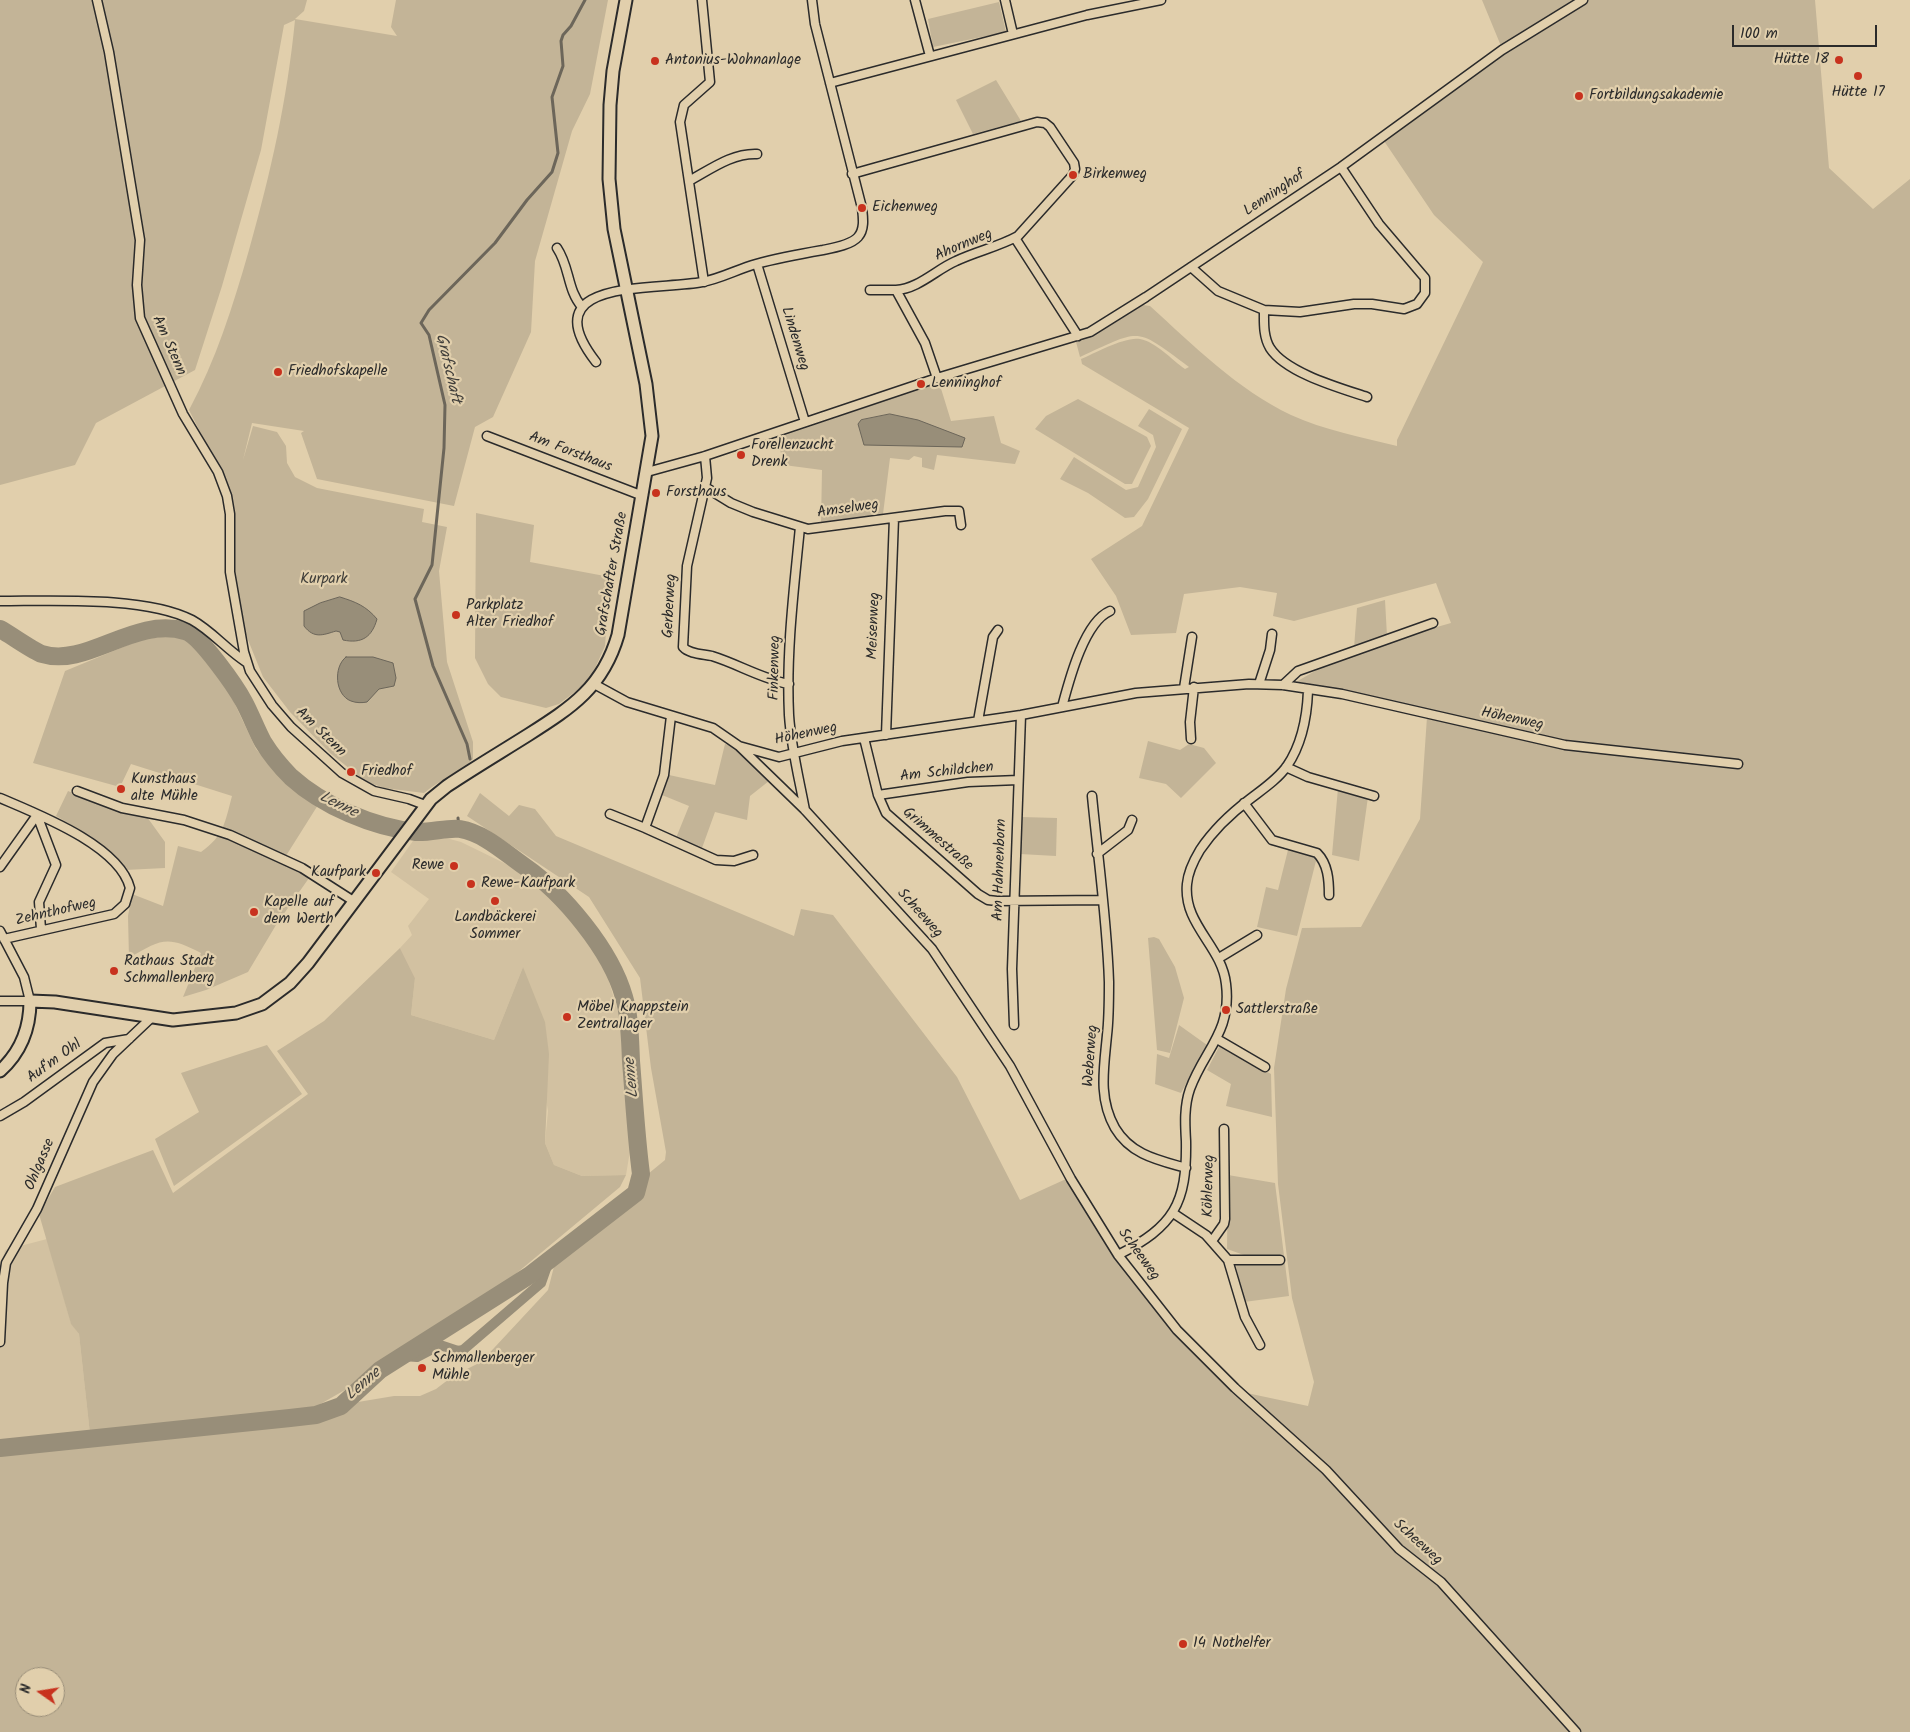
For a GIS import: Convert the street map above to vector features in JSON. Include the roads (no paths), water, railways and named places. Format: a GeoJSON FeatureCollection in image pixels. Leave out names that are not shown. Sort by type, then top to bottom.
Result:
{"type":"FeatureCollection","features":[{"type":"Feature","properties":{"kind":"street","name":"Am Stenn"},"geometry":{"type":"LineString","coordinates":[[98,0],[109,52],[140,240],[137,301],[140,318],[183,414],[218,472],[227,496],[230,514],[230,572],[246,662],[254,679],[272,705],[300,735],[342,773],[374,791],[409,799],[423,809]]}},
{"type":"Feature","properties":{"kind":"street","name":"Grafschafter Straße"},"geometry":{"type":"LineString","coordinates":[[30,1001],[55,1002],[173,1020],[236,1013],[262,1004],[284,988],[304,968],[423,809],[438,792],[564,713],[594,684],[607,665],[618,635],[652,436],[651,413],[612,212],[608,152],[613,71],[626,0]]}},
{"type":"Feature","properties":{"kind":"street"},"geometry":{"type":"LineString","coordinates":[[702,0],[710,78],[705,88],[684,105],[680,122],[704,282]]}},
{"type":"Feature","properties":{"kind":"street"},"geometry":{"type":"LineString","coordinates":[[596,362],[581,338],[578,324],[582,307],[595,297],[626,289],[704,282],[757,264],[830,248],[852,241],[858,236],[863,222],[862,208],[815,24],[812,0]]}},
{"type":"Feature","properties":{"kind":"street"},"geometry":{"type":"LineString","coordinates":[[915,0],[930,56]]}},
{"type":"Feature","properties":{"kind":"street"},"geometry":{"type":"LineString","coordinates":[[1005,0],[1013,34]]}},
{"type":"Feature","properties":{"kind":"street"},"geometry":{"type":"LineString","coordinates":[[830,83],[1087,15],[1161,0]]}},
{"type":"Feature","properties":{"kind":"street","name":"Lenninghof"},"geometry":{"type":"LineString","coordinates":[[647,472],[706,456],[937,378],[1078,336],[1102,325],[1342,167],[1502,50],[1584,0]]}},
{"type":"Feature","properties":{"kind":"street"},"geometry":{"type":"LineString","coordinates":[[852,174],[1032,123],[1045,123],[1074,163],[1075,171],[1015,238],[1078,336]]}},
{"type":"Feature","properties":{"kind":"street"},"geometry":{"type":"LineString","coordinates":[[689,181],[733,158],[745,154],[758,154]]}},
{"type":"Feature","properties":{"kind":"street"},"geometry":{"type":"LineString","coordinates":[[1191,268],[1218,291],[1264,310],[1300,312],[1354,304],[1372,304],[1404,310],[1411,308],[1422,300],[1425,293],[1425,278],[1379,224],[1342,167]]}},
{"type":"Feature","properties":{"kind":"street","name":"Ahornweg"},"geometry":{"type":"LineString","coordinates":[[870,290],[896,290],[921,281],[957,260],[1015,238]]}},
{"type":"Feature","properties":{"kind":"street"},"geometry":{"type":"LineString","coordinates":[[557,248],[567,267],[574,297],[582,307]]}},
{"type":"Feature","properties":{"kind":"street","name":"Lindenweg"},"geometry":{"type":"LineString","coordinates":[[757,264],[805,422]]}},
{"type":"Feature","properties":{"kind":"street"},"geometry":{"type":"LineString","coordinates":[[896,290],[924,343],[937,378]]}},
{"type":"Feature","properties":{"kind":"street"},"geometry":{"type":"LineString","coordinates":[[1264,310],[1266,339],[1270,348],[1279,357],[1306,374],[1368,397]]}},
{"type":"Feature","properties":{"kind":"street","name":"Am Forsthaus"},"geometry":{"type":"LineString","coordinates":[[487,436],[643,496]]}},
{"type":"Feature","properties":{"kind":"street","name":"Gerberweg"},"geometry":{"type":"LineString","coordinates":[[706,456],[708,474],[688,566],[683,647],[687,651],[718,658],[776,682],[789,684]]}},
{"type":"Feature","properties":{"kind":"street","name":"Amselweg"},"geometry":{"type":"LineString","coordinates":[[705,487],[740,507],[800,527],[815,529],[959,511],[961,525]]}},
{"type":"Feature","properties":{"kind":"street","name":"Meisenweg"},"geometry":{"type":"LineString","coordinates":[[886,735],[894,518]]}},
{"type":"Feature","properties":{"kind":"street","name":"Finkenweg"},"geometry":{"type":"LineString","coordinates":[[800,527],[792,607],[789,684],[793,754],[804,810]]}},
{"type":"Feature","properties":{"kind":"street","name":"Am Stenn"},"geometry":{"type":"LineString","coordinates":[[0,601],[102,604],[166,611],[193,621],[246,662]]}},
{"type":"Feature","properties":{"kind":"street"},"geometry":{"type":"LineString","coordinates":[[1062,707],[1082,649],[1096,622],[1103,614],[1110,611]]}},
{"type":"Feature","properties":{"kind":"street"},"geometry":{"type":"LineString","coordinates":[[1283,685],[1298,671],[1416,627],[1433,623]]}},
{"type":"Feature","properties":{"kind":"street"},"geometry":{"type":"LineString","coordinates":[[978,721],[992,637],[998,630]]}},
{"type":"Feature","properties":{"kind":"street"},"geometry":{"type":"LineString","coordinates":[[1259,684],[1270,650],[1272,634]]}},
{"type":"Feature","properties":{"kind":"street"},"geometry":{"type":"LineString","coordinates":[[1184,688],[1192,636]]}},
{"type":"Feature","properties":{"kind":"street","name":"Höhenweg"},"geometry":{"type":"LineString","coordinates":[[594,684],[627,702],[713,728],[739,746],[773,756],[793,754],[834,743],[1021,715],[1136,693],[1194,687],[1259,684],[1283,685],[1308,691],[1342,694],[1566,745],[1738,764]]}},
{"type":"Feature","properties":{"kind":"street"},"geometry":{"type":"LineString","coordinates":[[1191,739],[1190,722],[1194,687]]}},
{"type":"Feature","properties":{"kind":"street"},"geometry":{"type":"LineString","coordinates":[[1118,1255],[1161,1228],[1173,1213],[1184,1188],[1186,1168],[1185,1119],[1188,1097],[1193,1081],[1217,1039],[1227,1000],[1226,982],[1219,958],[1193,920],[1188,903],[1186,884],[1195,858],[1218,825],[1286,767],[1302,733],[1308,691]]}},
{"type":"Feature","properties":{"kind":"street","name":"Am Hahnenborn"},"geometry":{"type":"LineString","coordinates":[[1014,1025],[1012,975],[1021,715]]}},
{"type":"Feature","properties":{"kind":"street"},"geometry":{"type":"LineString","coordinates":[[645,828],[664,774],[671,716]]}},
{"type":"Feature","properties":{"kind":"street","name":"Grimmestraße"},"geometry":{"type":"LineString","coordinates":[[864,738],[878,795],[891,819],[978,894],[992,900],[1014,900]]}},
{"type":"Feature","properties":{"kind":"street","name":"Scheeweg"},"geometry":{"type":"LineString","coordinates":[[739,746],[804,810],[914,929],[945,966],[1010,1066],[1071,1179],[1118,1255],[1177,1330],[1235,1388],[1326,1470],[1399,1549],[1441,1582],[1576,1732]]}},
{"type":"Feature","properties":{"kind":"street"},"geometry":{"type":"LineString","coordinates":[[1286,767],[1308,777],[1374,796]]}},
{"type":"Feature","properties":{"kind":"street","name":"Am Schildchen"},"geometry":{"type":"LineString","coordinates":[[878,795],[968,782],[1018,780]]}},
{"type":"Feature","properties":{"kind":"street"},"geometry":{"type":"LineString","coordinates":[[77,791],[122,808],[184,820],[230,836],[302,868],[355,902]]}},
{"type":"Feature","properties":{"kind":"street","name":"Weberweg"},"geometry":{"type":"LineString","coordinates":[[1092,796],[1103,900],[1109,989],[1108,1034],[1102,1088],[1106,1105],[1116,1129],[1136,1150],[1144,1156],[1186,1168]]}},
{"type":"Feature","properties":{"kind":"street"},"geometry":{"type":"LineString","coordinates":[[0,798],[37,815],[56,865],[40,902],[41,929]]}},
{"type":"Feature","properties":{"kind":"street"},"geometry":{"type":"LineString","coordinates":[[1244,803],[1272,840],[1316,853],[1321,857],[1328,878],[1329,895]]}},
{"type":"Feature","properties":{"kind":"street"},"geometry":{"type":"LineString","coordinates":[[610,814],[716,860],[734,861],[753,855]]}},
{"type":"Feature","properties":{"kind":"street"},"geometry":{"type":"LineString","coordinates":[[0,867],[37,815]]}},
{"type":"Feature","properties":{"kind":"street","name":"Zehnthofweg"},"geometry":{"type":"LineString","coordinates":[[2,935],[114,914],[125,904],[130,892],[127,880],[118,867],[76,833],[37,815]]}},
{"type":"Feature","properties":{"kind":"street"},"geometry":{"type":"LineString","coordinates":[[1098,854],[1128,830],[1132,820]]}},
{"type":"Feature","properties":{"kind":"street"},"geometry":{"type":"LineString","coordinates":[[1014,900],[1103,900]]}},
{"type":"Feature","properties":{"kind":"street"},"geometry":{"type":"LineString","coordinates":[[0,1071],[12,1059],[26,1035],[30,1020],[30,1001],[25,980],[2,935]]}},
{"type":"Feature","properties":{"kind":"street"},"geometry":{"type":"LineString","coordinates":[[1219,958],[1256,935]]}},
{"type":"Feature","properties":{"kind":"street"},"geometry":{"type":"LineString","coordinates":[[0,1001],[30,1001]]}},
{"type":"Feature","properties":{"kind":"street","name":"Ohlgasse"},"geometry":{"type":"LineString","coordinates":[[0,1342],[6,1263],[37,1209],[89,1090],[106,1063],[151,1018]]}},
{"type":"Feature","properties":{"kind":"street","name":"Auf'm Ohl"},"geometry":{"type":"LineString","coordinates":[[0,1116],[30,1098],[104,1043],[129,1039]]}},
{"type":"Feature","properties":{"kind":"street"},"geometry":{"type":"LineString","coordinates":[[1217,1039],[1265,1067]]}},
{"type":"Feature","properties":{"kind":"street","name":"Köhlerweg"},"geometry":{"type":"LineString","coordinates":[[1212,1240],[1224,1224],[1225,1219],[1224,1129]]}},
{"type":"Feature","properties":{"kind":"street","name":"Köhlerweg"},"geometry":{"type":"LineString","coordinates":[[1173,1213],[1212,1240],[1228,1260],[1245,1317],[1260,1345]]}},
{"type":"Feature","properties":{"kind":"street"},"geometry":{"type":"LineString","coordinates":[[1228,1260],[1280,1260]]}},
{"type":"Feature","properties":{"kind":"waterway","name":"Grafschaft"},"geometry":{"type":"LineString","coordinates":[[470,759],[467,744],[433,666],[415,599],[432,565],[444,448],[445,405],[429,335],[421,323],[429,310],[495,243],[527,200],[552,172],[558,153],[552,97],[563,66],[561,41],[585,0]]}},
{"type":"Feature","properties":{"kind":"waterway","name":"Lenne"},"geometry":{"type":"LineString","coordinates":[[0,629],[42,654],[59,656],[94,649],[147,630],[166,628],[185,631],[192,635],[208,651],[234,685],[260,737],[276,761],[291,777],[318,797],[349,814],[400,829],[416,832],[445,829],[469,831],[493,844],[539,877],[584,924],[597,942],[618,979],[627,1012],[641,1174],[636,1193],[530,1275],[380,1370],[341,1406],[316,1415],[0,1448]]}},
{"type":"Feature","properties":{"kind":"waterway","name":"Grafschaft"},"geometry":{"type":"LineString","coordinates":[[458,818],[459,829]]}},
{"type":"Feature","properties":{"kind":"waterway"},"geometry":{"type":"LineString","coordinates":[[404,1356],[417,1357],[440,1345],[458,1351],[463,1350],[541,1283],[549,1260]]}},
{"type":"Feature","properties":{"kind":"place","name":"Hütte 18"},"geometry":{"type":"Point","coordinates":[1839,60]}},
{"type":"Feature","properties":{"kind":"place","name":"Antonius-Wohnanlage"},"geometry":{"type":"Point","coordinates":[655,61]}},
{"type":"Feature","properties":{"kind":"place","name":"Hütte 17"},"geometry":{"type":"Point","coordinates":[1858,76]}},
{"type":"Feature","properties":{"kind":"place","name":"Fortbildungsakademie"},"geometry":{"type":"Point","coordinates":[1579,96]}},
{"type":"Feature","properties":{"kind":"place","name":"Birkenweg"},"geometry":{"type":"Point","coordinates":[1073,175]}},
{"type":"Feature","properties":{"kind":"place","name":"Eichenweg"},"geometry":{"type":"Point","coordinates":[862,208]}},
{"type":"Feature","properties":{"kind":"place","name":"Friedhofskapelle"},"geometry":{"type":"Point","coordinates":[278,372]}},
{"type":"Feature","properties":{"kind":"place","name":"Lenninghof"},"geometry":{"type":"Point","coordinates":[921,384]}},
{"type":"Feature","properties":{"kind":"place","name":"Forellenzucht Drenk"},"geometry":{"type":"Point","coordinates":[741,455]}},
{"type":"Feature","properties":{"kind":"place","name":"Forsthaus"},"geometry":{"type":"Point","coordinates":[656,493]}},
{"type":"Feature","properties":{"kind":"place","name":"Parkplatz Alter Friedhof"},"geometry":{"type":"Point","coordinates":[456,615]}},
{"type":"Feature","properties":{"kind":"place","name":"Friedhof"},"geometry":{"type":"Point","coordinates":[351,772]}},
{"type":"Feature","properties":{"kind":"place","name":"Kunsthaus alte Mühle"},"geometry":{"type":"Point","coordinates":[121,789]}},
{"type":"Feature","properties":{"kind":"place","name":"Rewe"},"geometry":{"type":"Point","coordinates":[454,866]}},
{"type":"Feature","properties":{"kind":"place","name":"Kaufpark"},"geometry":{"type":"Point","coordinates":[376,873]}},
{"type":"Feature","properties":{"kind":"place","name":"Rewe-Kaufpark"},"geometry":{"type":"Point","coordinates":[471,884]}},
{"type":"Feature","properties":{"kind":"place","name":"Landbäckerei Sommer"},"geometry":{"type":"Point","coordinates":[495,901]}},
{"type":"Feature","properties":{"kind":"place","name":"Kapelle auf dem Werth"},"geometry":{"type":"Point","coordinates":[254,912]}},
{"type":"Feature","properties":{"kind":"place","name":"Rathaus Stadt Schmallenberg"},"geometry":{"type":"Point","coordinates":[114,971]}},
{"type":"Feature","properties":{"kind":"place","name":"Sattlerstraße"},"geometry":{"type":"Point","coordinates":[1226,1010]}},
{"type":"Feature","properties":{"kind":"place","name":"Möbel Knappstein Zentrallager"},"geometry":{"type":"Point","coordinates":[567,1017]}},
{"type":"Feature","properties":{"kind":"place","name":"Schmallenberger Mühle"},"geometry":{"type":"Point","coordinates":[422,1368]}},
{"type":"Feature","properties":{"kind":"place","name":"14 Nothelfer"},"geometry":{"type":"Point","coordinates":[1183,1644]}},
{"type":"Feature","properties":{"kind":"park label","name":"Kurpark"},"geometry":{"type":"Point","coordinates":[324,580]}}]}
